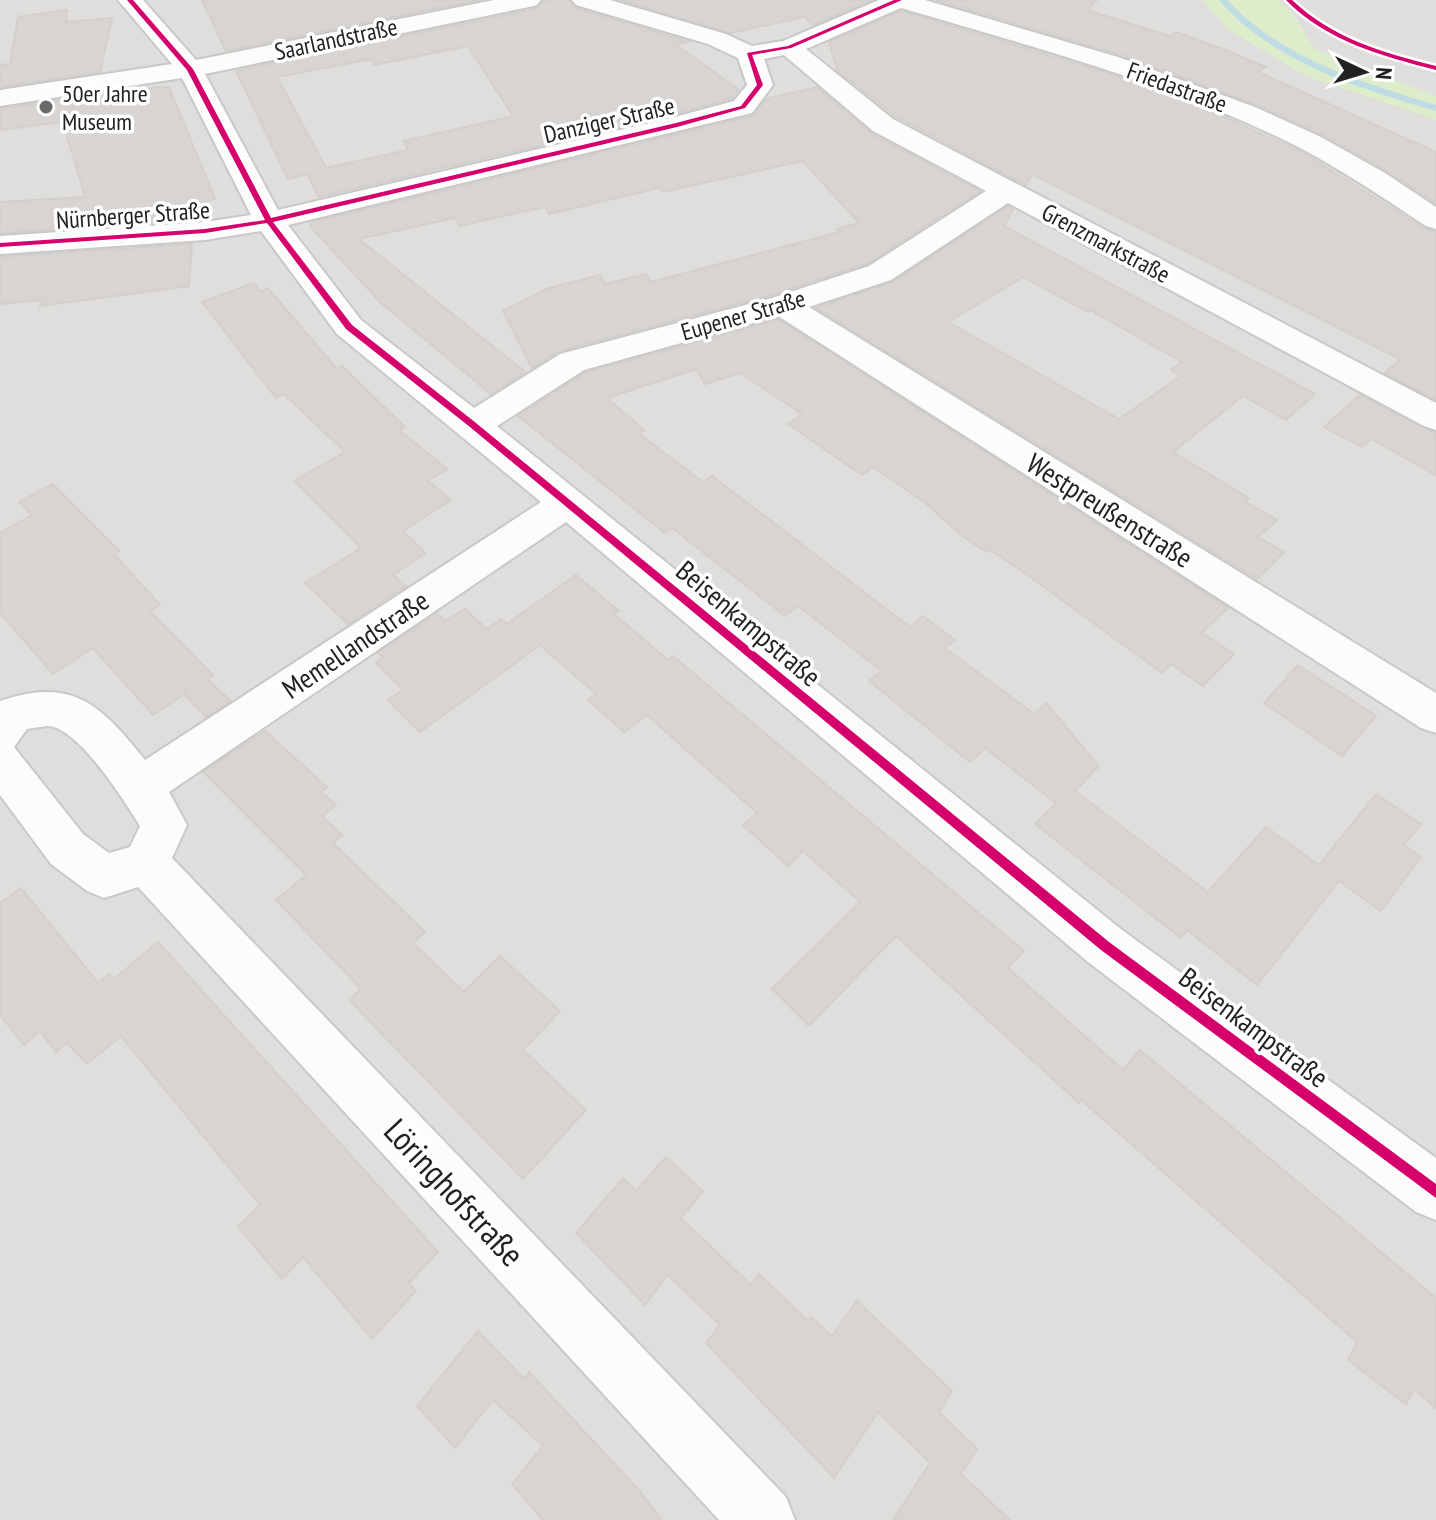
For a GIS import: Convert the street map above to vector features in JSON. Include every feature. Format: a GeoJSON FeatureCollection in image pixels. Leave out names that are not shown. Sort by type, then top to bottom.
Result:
{"type":"FeatureCollection","features":[{"type":"Feature","properties":{"kind":"street","name":"Beisenkampstraße"},"geometry":{"type":"LineString","coordinates":[[130,0],[190,69],[269,221],[349,327],[473,425],[1105,946],[1436,1192]]}},
{"type":"Feature","properties":{"kind":"street","name":"Saarlandstraße"},"geometry":{"type":"LineString","coordinates":[[0,98],[190,69],[529,0]]}},
{"type":"Feature","properties":{"kind":"street"},"geometry":{"type":"LineString","coordinates":[[584,0],[717,39],[749,54],[789,47],[899,0]]}},
{"type":"Feature","properties":{"kind":"street","name":"Friedastraße"},"geometry":{"type":"LineString","coordinates":[[899,0],[1074,51],[1199,92],[1285,130],[1410,201],[1436,220]]}},
{"type":"Feature","properties":{"kind":"street","name":"Grenzmarkstraße"},"geometry":{"type":"LineString","coordinates":[[789,47],[883,125],[1436,418]]}},
{"type":"Feature","properties":{"kind":"street","name":"Danziger Straße"},"geometry":{"type":"LineString","coordinates":[[269,221],[743,107],[760,85],[749,54]]}},
{"type":"Feature","properties":{"kind":"street","name":"Eupener Straße"},"geometry":{"type":"LineString","coordinates":[[473,425],[572,362],[783,305],[880,273],[1007,191]]}},
{"type":"Feature","properties":{"kind":"street","name":"Nürnberger Straße"},"geometry":{"type":"LineString","coordinates":[[0,245],[205,231],[269,221]]}},
{"type":"Feature","properties":{"kind":"street","name":"Westpreußenstraße"},"geometry":{"type":"LineString","coordinates":[[783,305],[1436,715]]}},
{"type":"Feature","properties":{"kind":"street","name":"Memellandstraße"},"geometry":{"type":"LineString","coordinates":[[142,786],[567,503]]}},
{"type":"Feature","properties":{"kind":"street"},"geometry":{"type":"LineString","coordinates":[[0,761],[67,849],[104,876],[146,863],[164,825],[142,786],[87,725],[57,708],[5,715]]}},
{"type":"Feature","properties":{"kind":"street","name":"Löringhofstraße"},"geometry":{"type":"LineString","coordinates":[[146,863],[763,1520]]}},
{"type":"Feature","properties":{"kind":"shaded area"},"geometry":{"type":"Polygon","coordinates":[[[0,0],[1436,0],[1436,1520],[0,1520],[0,0]]]}},
{"type":"Feature","properties":{"kind":"green space"},"geometry":{"type":"Polygon","coordinates":[[[1202,0],[1279,0],[1297,19],[1314,49],[1436,96],[1436,120],[1306,76],[1227,29],[1202,0]]]}},
{"type":"Feature","properties":{"kind":"building"},"geometry":{"type":"Polygon","coordinates":[[[202,0],[479,0],[226,51],[202,0]]]}},
{"type":"Feature","properties":{"kind":"building"},"geometry":{"type":"Polygon","coordinates":[[[544,0],[569,0],[575,8],[689,42],[675,44],[739,90],[732,98],[670,115],[318,197],[308,174],[288,179],[236,71],[530,10],[539,7],[544,0]],[[468,46],[374,65],[372,59],[277,77],[326,168],[408,150],[404,141],[513,116],[468,46]]]}},
{"type":"Feature","properties":{"kind":"building"},"geometry":{"type":"Polygon","coordinates":[[[621,0],[871,0],[813,25],[805,17],[730,33],[621,0]]]}},
{"type":"Feature","properties":{"kind":"building"},"geometry":{"type":"Polygon","coordinates":[[[936,0],[1097,0],[1087,10],[1170,36],[1176,32],[1223,49],[1266,67],[1258,72],[1436,152],[1436,203],[1322,134],[1256,104],[1119,54],[936,0]]]}},
{"type":"Feature","properties":{"kind":"building"},"geometry":{"type":"Polygon","coordinates":[[[67,10],[66,22],[112,18],[100,72],[0,87],[0,65],[10,64],[18,17],[67,10]]]}},
{"type":"Feature","properties":{"kind":"building"},"geometry":{"type":"Polygon","coordinates":[[[901,11],[1104,72],[1204,108],[1301,152],[1424,228],[1436,232],[1436,400],[1385,373],[1400,359],[1032,174],[1026,185],[895,116],[837,70],[829,42],[901,11]]]}},
{"type":"Feature","properties":{"kind":"building"},"geometry":{"type":"Polygon","coordinates":[[[169,87],[215,199],[194,204],[193,220],[0,233],[0,202],[85,197],[63,122],[0,130],[0,109],[94,95],[93,101],[169,87]]]}},
{"type":"Feature","properties":{"kind":"building"},"geometry":{"type":"Polygon","coordinates":[[[817,87],[872,134],[980,191],[868,263],[771,295],[559,351],[532,368],[503,311],[546,289],[600,275],[605,284],[646,274],[651,282],[840,232],[837,229],[859,223],[803,161],[663,192],[659,188],[549,214],[545,207],[459,226],[455,218],[359,239],[525,372],[491,394],[381,303],[310,226],[313,222],[753,116],[766,99],[817,87]]]}},
{"type":"Feature","properties":{"kind":"building"},"geometry":{"type":"Polygon","coordinates":[[[1008,206],[1013,209],[1004,226],[1315,394],[1286,420],[1243,396],[1173,452],[1249,498],[1246,502],[1277,520],[1258,537],[1284,552],[1257,579],[816,308],[893,282],[1008,206]],[[1023,277],[948,322],[1119,419],[1181,376],[1171,370],[1182,362],[1090,310],[1088,312],[1023,277]]]}},
{"type":"Feature","properties":{"kind":"building"},"geometry":{"type":"Polygon","coordinates":[[[192,244],[189,286],[40,306],[43,300],[0,304],[0,257],[192,244]]]}},
{"type":"Feature","properties":{"kind":"building"},"geometry":{"type":"Polygon","coordinates":[[[254,283],[260,292],[268,288],[337,369],[342,366],[405,427],[399,430],[447,469],[428,481],[451,500],[403,531],[425,553],[393,575],[406,586],[348,624],[305,583],[361,548],[294,481],[345,452],[284,394],[276,398],[202,302],[254,283]]]}},
{"type":"Feature","properties":{"kind":"building"},"geometry":{"type":"Polygon","coordinates":[[[778,319],[1228,608],[1202,633],[1234,654],[1203,686],[1171,664],[1162,673],[1022,571],[961,535],[924,502],[873,467],[862,475],[788,424],[802,414],[740,373],[705,384],[696,369],[607,398],[644,430],[639,434],[703,482],[712,476],[910,627],[923,616],[955,640],[945,648],[1034,714],[1046,703],[1099,766],[1075,791],[1208,892],[1266,827],[1319,865],[1376,794],[1421,824],[1404,845],[1421,857],[1381,911],[1339,881],[1257,985],[1187,930],[1181,938],[1035,824],[1056,803],[985,748],[970,762],[869,681],[882,671],[798,606],[785,616],[672,528],[665,533],[518,416],[585,373],[778,319]]]}},
{"type":"Feature","properties":{"kind":"building"},"geometry":{"type":"Polygon","coordinates":[[[1360,395],[1436,433],[1436,475],[1371,439],[1362,447],[1324,427],[1360,395]]]}},
{"type":"Feature","properties":{"kind":"building"},"geometry":{"type":"Polygon","coordinates":[[[53,484],[119,551],[114,554],[160,605],[150,611],[213,675],[207,679],[231,701],[206,717],[185,695],[189,691],[153,715],[93,648],[53,674],[0,613],[0,533],[32,515],[19,502],[53,484]]]}},
{"type":"Feature","properties":{"kind":"building"},"geometry":{"type":"Polygon","coordinates":[[[576,575],[619,611],[614,614],[668,660],[673,656],[1024,951],[1008,968],[1123,1070],[1140,1050],[1436,1298],[1436,1408],[1414,1389],[1406,1404],[1348,1360],[1357,1342],[1081,1100],[1079,1103],[896,936],[809,1026],[772,989],[860,902],[803,851],[788,866],[743,825],[757,813],[647,715],[624,732],[588,700],[596,694],[540,645],[420,732],[388,700],[403,690],[376,663],[383,658],[378,653],[437,614],[445,621],[465,609],[487,629],[501,619],[507,624],[576,575]]]}},
{"type":"Feature","properties":{"kind":"building"},"geometry":{"type":"Polygon","coordinates":[[[1298,665],[1376,716],[1342,756],[1264,703],[1298,665]]]}},
{"type":"Feature","properties":{"kind":"building"},"geometry":{"type":"Polygon","coordinates":[[[265,731],[327,787],[321,792],[336,805],[322,816],[342,835],[333,843],[425,932],[413,943],[464,992],[500,956],[560,1011],[523,1050],[586,1110],[523,1179],[349,1000],[361,989],[276,900],[306,875],[203,772],[265,731]]]}},
{"type":"Feature","properties":{"kind":"building"},"geometry":{"type":"Polygon","coordinates":[[[21,888],[98,983],[109,974],[114,979],[158,942],[438,1252],[409,1283],[416,1291],[372,1339],[303,1257],[282,1279],[260,1253],[238,1226],[260,1205],[121,1036],[87,1064],[67,1043],[56,1052],[40,1031],[24,1045],[0,1015],[0,903],[21,888]]]}},
{"type":"Feature","properties":{"kind":"building"},"geometry":{"type":"Polygon","coordinates":[[[666,1157],[703,1191],[681,1218],[751,1285],[759,1274],[808,1321],[811,1317],[832,1336],[857,1301],[952,1391],[939,1412],[977,1449],[961,1474],[1010,1520],[893,1520],[930,1463],[878,1412],[834,1478],[706,1343],[720,1325],[668,1275],[645,1305],[576,1233],[623,1178],[636,1191],[666,1157]]]}},
{"type":"Feature","properties":{"kind":"building"},"geometry":{"type":"Polygon","coordinates":[[[478,1331],[524,1379],[529,1372],[638,1489],[662,1520],[543,1520],[512,1484],[543,1446],[493,1400],[455,1448],[417,1406],[478,1331]]]}},
{"type":"Feature","properties":{"kind":"waterway"},"geometry":{"type":"LineString","coordinates":[[1223,0],[1242,20],[1292,54],[1351,80],[1436,108]]}},
{"type":"Feature","properties":{"kind":"cycle path"},"geometry":{"type":"LineString","coordinates":[[130,0],[190,69],[269,221],[349,327],[473,425],[1105,946],[1436,1192]]}},
{"type":"Feature","properties":{"kind":"cycle path"},"geometry":{"type":"LineString","coordinates":[[0,245],[205,231],[269,221],[677,125],[743,107],[760,85],[749,54],[789,47],[899,0]]}},
{"type":"Feature","properties":{"kind":"cycle path"},"geometry":{"type":"LineString","coordinates":[[1289,0],[1303,14],[1357,44],[1436,68]]}},
{"type":"Feature","properties":{"kind":"place","name":"50er Jahre Museum"},"geometry":{"type":"Point","coordinates":[46,107]}}]}
